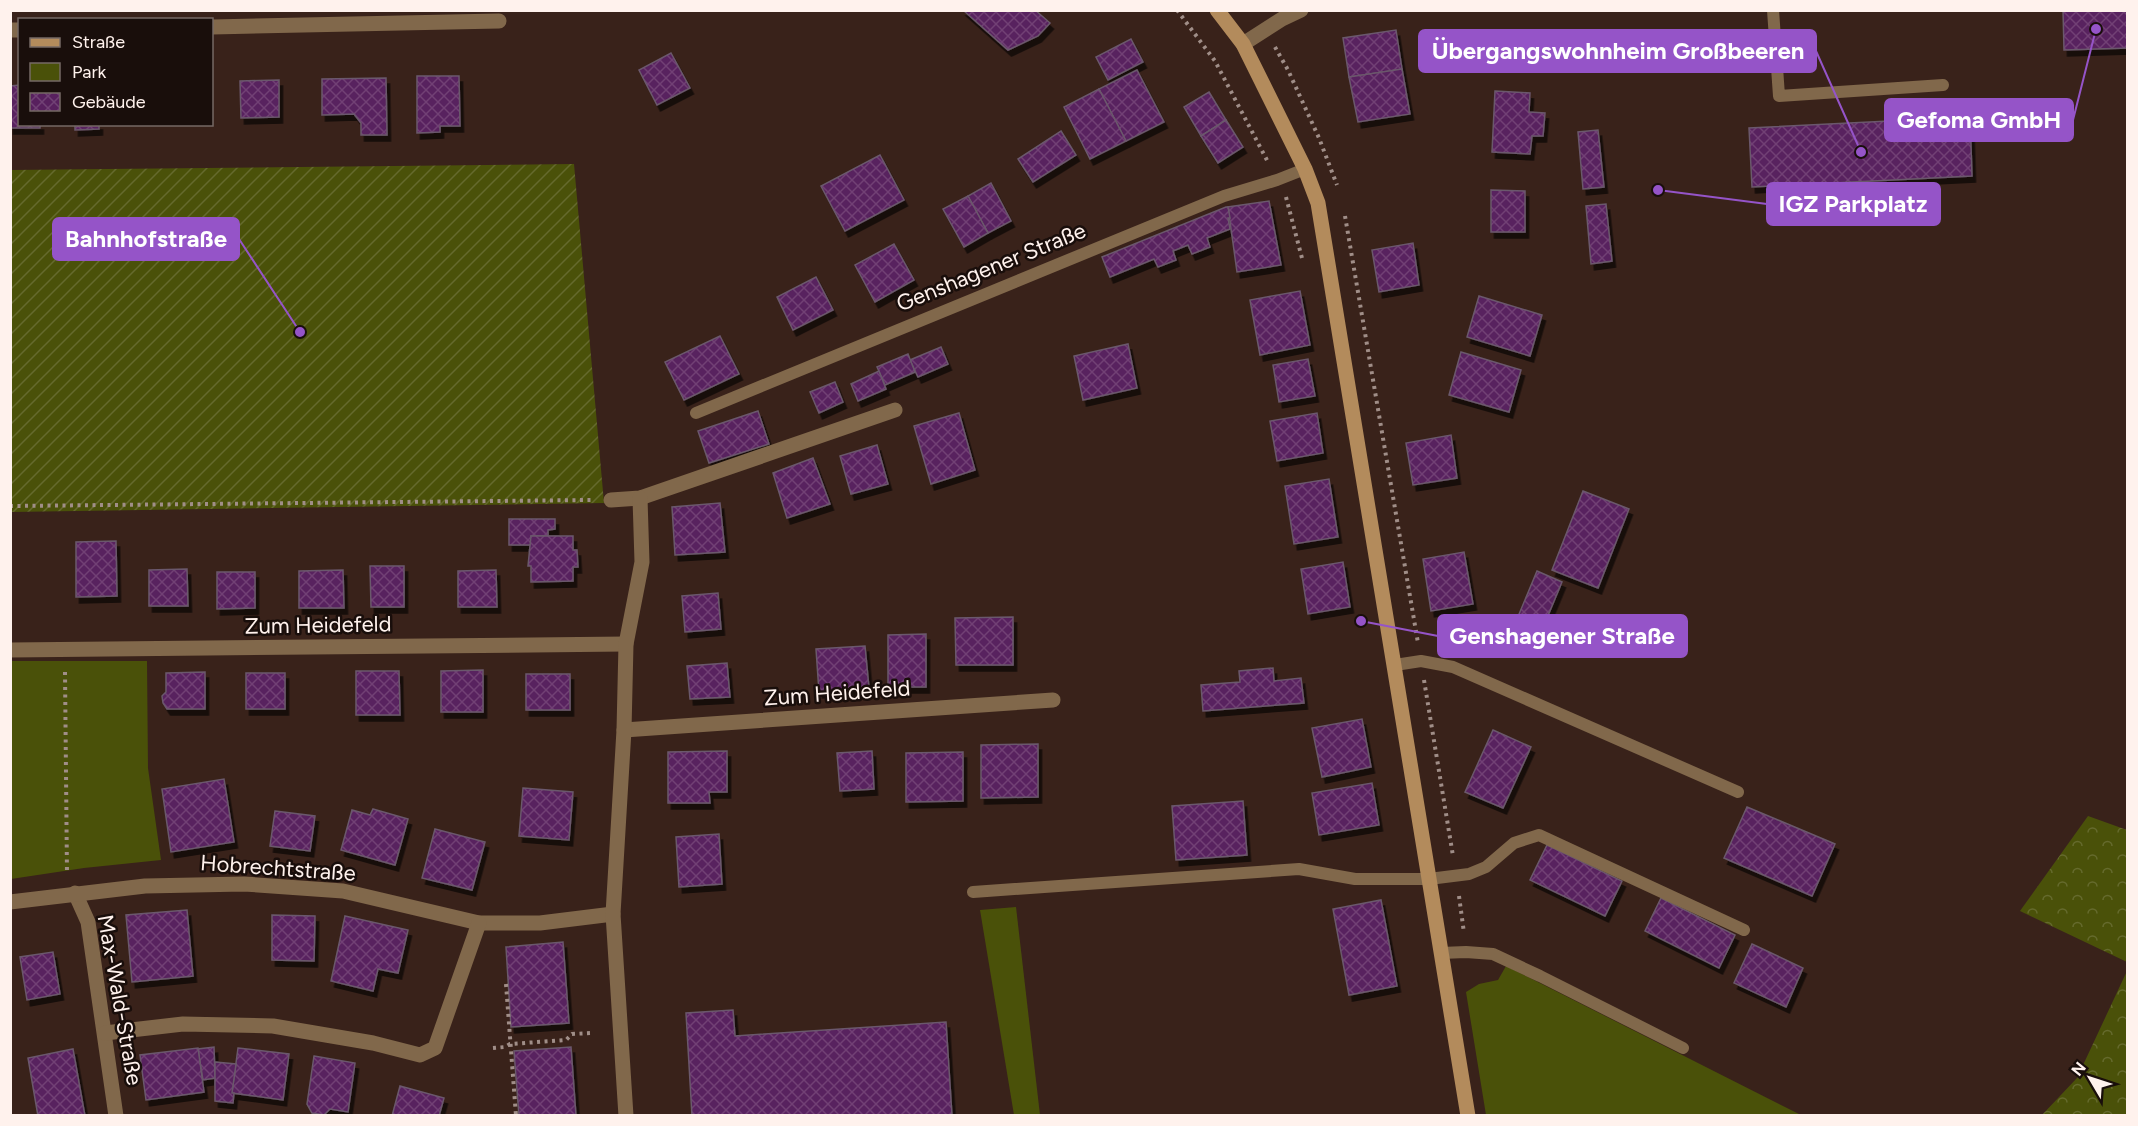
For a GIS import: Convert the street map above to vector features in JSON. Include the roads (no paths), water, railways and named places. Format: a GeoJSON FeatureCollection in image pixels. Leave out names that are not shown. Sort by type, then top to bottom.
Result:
{"type":"FeatureCollection","features":[{"type":"Feature","properties":{"kind":"street"},"geometry":{"type":"LineString","coordinates":[[1217,10],[1243,44],[1305,169],[1318,203],[1468,1116]]}},
{"type":"Feature","properties":{"kind":"street"},"geometry":{"type":"LineString","coordinates":[[1243,44],[1282,19],[1301,10]]}},
{"type":"Feature","properties":{"kind":"street"},"geometry":{"type":"LineString","coordinates":[[213,27],[499,21]]}},
{"type":"Feature","properties":{"kind":"street"},"geometry":{"type":"LineString","coordinates":[[606,500],[640,498],[895,410]]}},
{"type":"Feature","properties":{"kind":"street"},"geometry":{"type":"LineString","coordinates":[[626,1116],[613,914],[624,730],[626,644],[642,562],[640,498]]}},
{"type":"Feature","properties":{"kind":"street","name":"Zum Heidefeld"},"geometry":{"type":"LineString","coordinates":[[10,650],[626,644]]}},
{"type":"Feature","properties":{"kind":"street","name":"Zum Heidefeld"},"geometry":{"type":"LineString","coordinates":[[624,730],[1053,700]]}},
{"type":"Feature","properties":{"kind":"street","name":"Hobrechtstraße"},"geometry":{"type":"LineString","coordinates":[[10,902],[145,886],[244,884],[343,891],[479,923],[540,923],[613,914]]}},
{"type":"Feature","properties":{"kind":"street","name":"Max-Wald-Straße"},"geometry":{"type":"LineString","coordinates":[[75,893],[88,921],[116,1116]]}},
{"type":"Feature","properties":{"kind":"street"},"geometry":{"type":"LineString","coordinates":[[105,1033],[183,1024],[273,1026],[373,1043],[420,1055],[435,1048],[479,923]]}},
{"type":"Feature","properties":{"kind":"lane"},"geometry":{"type":"LineString","coordinates":[[1773,10],[1779,96],[1943,85]]}},
{"type":"Feature","properties":{"kind":"lane","name":"Genshagener Straße"},"geometry":{"type":"LineString","coordinates":[[696,413],[1224,196],[1305,169]]}},
{"type":"Feature","properties":{"kind":"lane"},"geometry":{"type":"LineString","coordinates":[[1395,665],[1421,661],[1453,667],[1738,792]]}},
{"type":"Feature","properties":{"kind":"lane"},"geometry":{"type":"LineString","coordinates":[[974,892],[1299,869],[1354,879],[1429,879],[1469,874],[1486,867],[1514,843],[1539,835],[1744,930]]}},
{"type":"Feature","properties":{"kind":"lane"},"geometry":{"type":"LineString","coordinates":[[1441,953],[1493,954],[1683,1048]]}},
{"type":"Feature","properties":{"kind":"place","name":"Gefoma GmbH"},"geometry":{"type":"Point","coordinates":[2096,29]}},
{"type":"Feature","properties":{"kind":"place","name":"Übergangswohnheim Großbeeren"},"geometry":{"type":"Point","coordinates":[1861,152]}},
{"type":"Feature","properties":{"kind":"place","name":"IGZ Parkplatz"},"geometry":{"type":"Point","coordinates":[1658,190]}},
{"type":"Feature","properties":{"kind":"place","name":"Bahnhofstraße"},"geometry":{"type":"Point","coordinates":[300,332]}},
{"type":"Feature","properties":{"kind":"place","name":"Genshagener Straße"},"geometry":{"type":"Point","coordinates":[1361,621]}}]}
